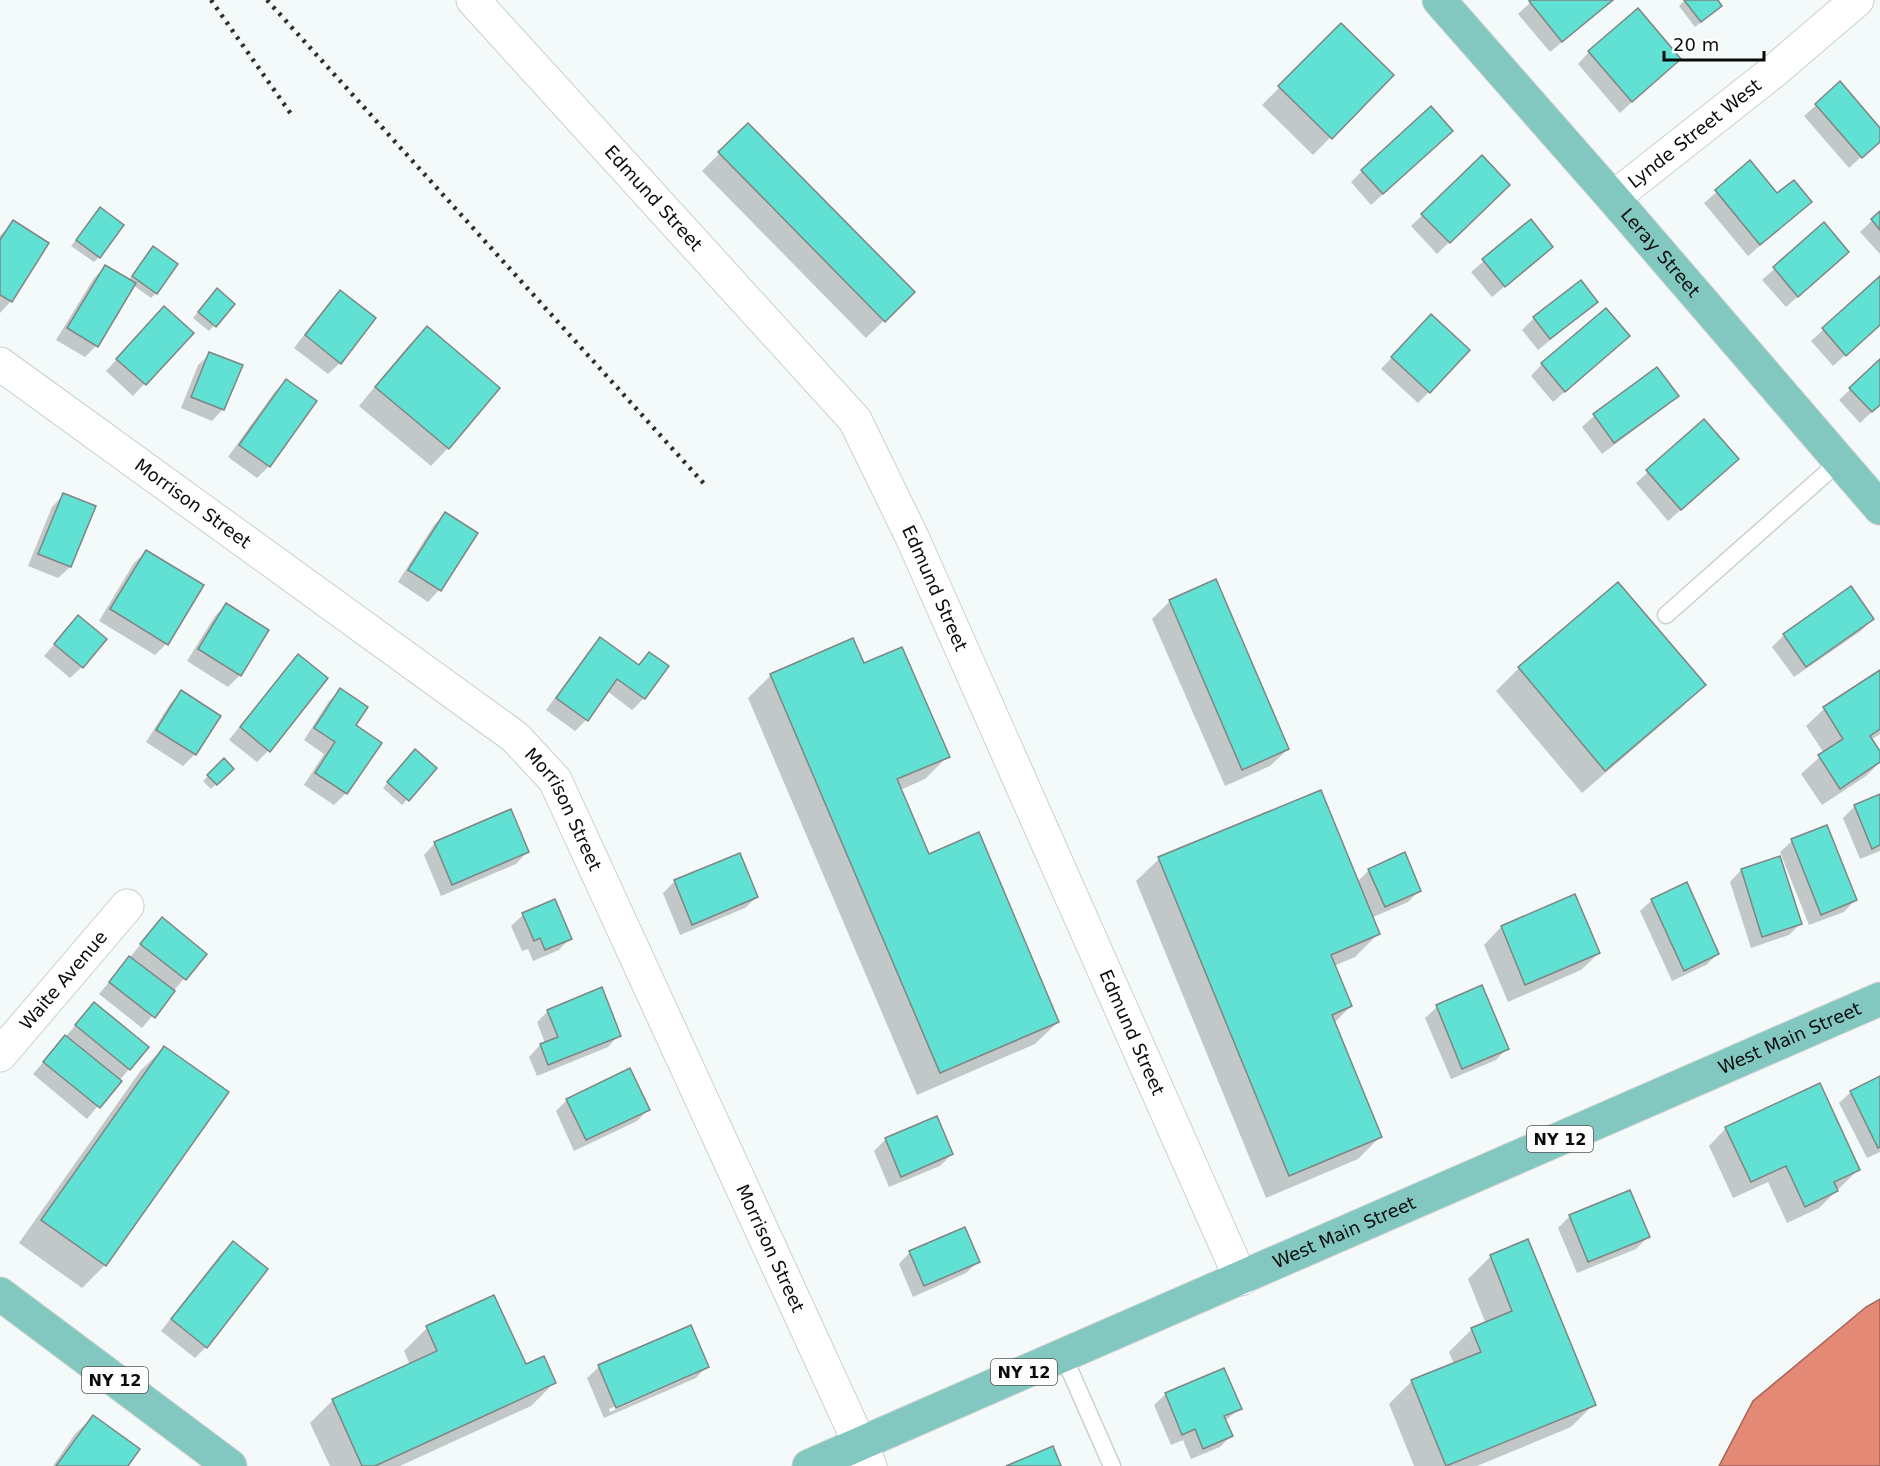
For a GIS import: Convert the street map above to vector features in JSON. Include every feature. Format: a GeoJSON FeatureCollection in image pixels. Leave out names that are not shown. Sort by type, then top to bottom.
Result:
{"type":"FeatureCollection","features":[{"type":"Feature","properties":{"kind":"main road","name":"Leray Street"},"geometry":{"type":"LineString","coordinates":[[1439,0],[1880,508]]}},
{"type":"Feature","properties":{"kind":"main road","name":"West Main Street"},"geometry":{"type":"LineString","coordinates":[[808,1466],[865,1455],[1063,1355],[1880,999]]}},
{"type":"Feature","properties":{"kind":"main road","name":"NY 12"},"geometry":{"type":"LineString","coordinates":[[0,1294],[230,1466]]}},
{"type":"Feature","properties":{"kind":"street","name":"Edmund Street"},"geometry":{"type":"LineString","coordinates":[[473,0],[855,420],[912,537],[1240,1279]]}},
{"type":"Feature","properties":{"kind":"street","name":"Lynde Street West"},"geometry":{"type":"LineString","coordinates":[[1613,198],[1774,71],[1857,0]]}},
{"type":"Feature","properties":{"kind":"street","name":"Morrison Street"},"geometry":{"type":"LineString","coordinates":[[0,364],[516,736],[555,780],[865,1455]]}},
{"type":"Feature","properties":{"kind":"street","name":"Waite Avenue"},"geometry":{"type":"LineString","coordinates":[[0,1055],[127,906]]}},
{"type":"Feature","properties":{"kind":"lane"},"geometry":{"type":"LineString","coordinates":[[1665,615],[1840,461]]}},
{"type":"Feature","properties":{"kind":"lane"},"geometry":{"type":"LineString","coordinates":[[1063,1355],[1112,1466]]}},
{"type":"Feature","properties":{"kind":"shaded area"},"geometry":{"type":"Polygon","coordinates":[[[1880,1299],[1880,1466],[1719,1466],[1753,1401],[1866,1307],[1880,1299]]]}},
{"type":"Feature","properties":{"kind":"building"},"geometry":{"type":"Polygon","coordinates":[[[1613,0],[1562,42],[1529,1],[1613,0]]]}},
{"type":"Feature","properties":{"kind":"building"},"geometry":{"type":"Polygon","coordinates":[[[1684,0],[1718,0],[1722,6],[1701,22],[1684,0]]]}},
{"type":"Feature","properties":{"kind":"building"},"geometry":{"type":"Polygon","coordinates":[[[1638,8],[1681,59],[1632,102],[1588,51],[1638,8]]]}},
{"type":"Feature","properties":{"kind":"building"},"geometry":{"type":"Polygon","coordinates":[[[1341,23],[1394,75],[1332,139],[1278,86],[1341,23]]]}},
{"type":"Feature","properties":{"kind":"building"},"geometry":{"type":"Polygon","coordinates":[[[1840,81],[1880,128],[1880,142],[1862,158],[1815,104],[1840,81]]]}},
{"type":"Feature","properties":{"kind":"building"},"geometry":{"type":"Polygon","coordinates":[[[1431,106],[1453,131],[1383,194],[1361,170],[1431,106]]]}},
{"type":"Feature","properties":{"kind":"building"},"geometry":{"type":"Polygon","coordinates":[[[748,123],[915,292],[885,322],[718,152],[748,123]]]}},
{"type":"Feature","properties":{"kind":"building"},"geometry":{"type":"Polygon","coordinates":[[[1482,155],[1510,185],[1450,243],[1421,214],[1482,155]]]}},
{"type":"Feature","properties":{"kind":"building"},"geometry":{"type":"Polygon","coordinates":[[[1750,160],[1777,193],[1794,180],[1812,202],[1760,245],[1715,190],[1750,160]]]}},
{"type":"Feature","properties":{"kind":"building"},"geometry":{"type":"Polygon","coordinates":[[[100,207],[124,225],[100,258],[76,240],[100,207]]]}},
{"type":"Feature","properties":{"kind":"building"},"geometry":{"type":"Polygon","coordinates":[[[1880,211],[1880,230],[1871,219],[1880,211]]]}},
{"type":"Feature","properties":{"kind":"building"},"geometry":{"type":"Polygon","coordinates":[[[1531,219],[1553,247],[1505,287],[1482,259],[1531,219]]]}},
{"type":"Feature","properties":{"kind":"building"},"geometry":{"type":"Polygon","coordinates":[[[13,220],[49,243],[12,302],[0,295],[0,240],[13,220]]]}},
{"type":"Feature","properties":{"kind":"building"},"geometry":{"type":"Polygon","coordinates":[[[1824,222],[1849,252],[1798,297],[1773,267],[1824,222]]]}},
{"type":"Feature","properties":{"kind":"building"},"geometry":{"type":"Polygon","coordinates":[[[153,246],[178,264],[157,294],[132,276],[153,246]]]}},
{"type":"Feature","properties":{"kind":"building"},"geometry":{"type":"Polygon","coordinates":[[[105,265],[136,283],[98,347],[67,328],[105,265]]]}},
{"type":"Feature","properties":{"kind":"building"},"geometry":{"type":"Polygon","coordinates":[[[1880,276],[1880,325],[1846,356],[1822,328],[1880,276]]]}},
{"type":"Feature","properties":{"kind":"building"},"geometry":{"type":"Polygon","coordinates":[[[1581,280],[1598,302],[1550,339],[1533,317],[1581,280]]]}},
{"type":"Feature","properties":{"kind":"building"},"geometry":{"type":"Polygon","coordinates":[[[217,288],[235,304],[216,327],[198,312],[217,288]]]}},
{"type":"Feature","properties":{"kind":"building"},"geometry":{"type":"Polygon","coordinates":[[[340,290],[376,318],[341,364],[305,335],[340,290]]]}},
{"type":"Feature","properties":{"kind":"building"},"geometry":{"type":"Polygon","coordinates":[[[164,306],[194,333],[146,385],[116,359],[164,306]]]}},
{"type":"Feature","properties":{"kind":"building"},"geometry":{"type":"Polygon","coordinates":[[[1606,308],[1630,336],[1565,392],[1541,363],[1606,308]]]}},
{"type":"Feature","properties":{"kind":"building"},"geometry":{"type":"Polygon","coordinates":[[[1431,314],[1470,350],[1430,393],[1391,357],[1431,314]]]}},
{"type":"Feature","properties":{"kind":"building"},"geometry":{"type":"Polygon","coordinates":[[[427,326],[500,388],[449,449],[375,387],[427,326]]]}},
{"type":"Feature","properties":{"kind":"building"},"geometry":{"type":"Polygon","coordinates":[[[209,352],[243,365],[224,410],[191,397],[209,352]]]}},
{"type":"Feature","properties":{"kind":"building"},"geometry":{"type":"Polygon","coordinates":[[[1880,359],[1880,405],[1872,412],[1849,388],[1880,359]]]}},
{"type":"Feature","properties":{"kind":"building"},"geometry":{"type":"Polygon","coordinates":[[[1657,367],[1679,396],[1614,443],[1593,414],[1657,367]]]}},
{"type":"Feature","properties":{"kind":"building"},"geometry":{"type":"Polygon","coordinates":[[[286,379],[317,401],[270,467],[239,445],[286,379]]]}},
{"type":"Feature","properties":{"kind":"building"},"geometry":{"type":"Polygon","coordinates":[[[1704,419],[1739,459],[1681,510],[1646,470],[1704,419]]]}},
{"type":"Feature","properties":{"kind":"building"},"geometry":{"type":"Polygon","coordinates":[[[63,493],[96,506],[71,567],[38,554],[63,493]]]}},
{"type":"Feature","properties":{"kind":"building"},"geometry":{"type":"Polygon","coordinates":[[[445,512],[478,533],[441,591],[408,570],[445,512]]]}},
{"type":"Feature","properties":{"kind":"building"},"geometry":{"type":"Polygon","coordinates":[[[146,550],[204,585],[168,645],[110,609],[146,550]]]}},
{"type":"Feature","properties":{"kind":"building"},"geometry":{"type":"Polygon","coordinates":[[[1216,579],[1289,749],[1242,770],[1169,600],[1216,579]]]}},
{"type":"Feature","properties":{"kind":"building"},"geometry":{"type":"Polygon","coordinates":[[[1618,582],[1706,685],[1605,771],[1518,667],[1618,582]]]}},
{"type":"Feature","properties":{"kind":"building"},"geometry":{"type":"Polygon","coordinates":[[[1851,586],[1874,619],[1806,667],[1783,634],[1851,586]]]}},
{"type":"Feature","properties":{"kind":"building"},"geometry":{"type":"Polygon","coordinates":[[[226,603],[269,630],[241,676],[198,649],[226,603]]]}},
{"type":"Feature","properties":{"kind":"building"},"geometry":{"type":"Polygon","coordinates":[[[78,615],[107,639],[83,668],[54,644],[78,615]]]}},
{"type":"Feature","properties":{"kind":"building"},"geometry":{"type":"Polygon","coordinates":[[[600,637],[639,665],[649,652],[669,666],[645,699],[617,679],[588,721],[556,698],[600,637]]]}},
{"type":"Feature","properties":{"kind":"building"},"geometry":{"type":"Polygon","coordinates":[[[853,638],[864,663],[902,647],[950,757],[897,779],[929,854],[979,832],[1059,1022],[940,1073],[770,674],[853,638]]]}},
{"type":"Feature","properties":{"kind":"building"},"geometry":{"type":"Polygon","coordinates":[[[298,654],[328,678],[270,752],[240,727],[298,654]]]}},
{"type":"Feature","properties":{"kind":"building"},"geometry":{"type":"Polygon","coordinates":[[[1880,670],[1880,729],[1870,736],[1880,751],[1880,762],[1840,789],[1818,755],[1843,739],[1823,707],[1880,670]]]}},
{"type":"Feature","properties":{"kind":"building"},"geometry":{"type":"Polygon","coordinates":[[[340,688],[368,707],[356,725],[382,743],[347,794],[315,773],[335,742],[314,728],[340,688]]]}},
{"type":"Feature","properties":{"kind":"building"},"geometry":{"type":"Polygon","coordinates":[[[181,690],[221,716],[196,755],[156,730],[181,690]]]}},
{"type":"Feature","properties":{"kind":"building"},"geometry":{"type":"Polygon","coordinates":[[[415,749],[437,768],[409,801],[387,782],[415,749]]]}},
{"type":"Feature","properties":{"kind":"building"},"geometry":{"type":"Polygon","coordinates":[[[224,758],[234,769],[217,785],[207,775],[224,758]]]}},
{"type":"Feature","properties":{"kind":"building"},"geometry":{"type":"Polygon","coordinates":[[[1321,790],[1380,934],[1331,955],[1352,1006],[1332,1015],[1382,1137],[1289,1176],[1158,857],[1321,790]]]}},
{"type":"Feature","properties":{"kind":"building"},"geometry":{"type":"Polygon","coordinates":[[[1880,794],[1880,845],[1872,849],[1854,805],[1880,794]]]}},
{"type":"Feature","properties":{"kind":"building"},"geometry":{"type":"Polygon","coordinates":[[[511,809],[529,852],[452,885],[434,842],[511,809]]]}},
{"type":"Feature","properties":{"kind":"building"},"geometry":{"type":"Polygon","coordinates":[[[1827,825],[1857,900],[1821,915],[1791,839],[1827,825]]]}},
{"type":"Feature","properties":{"kind":"building"},"geometry":{"type":"Polygon","coordinates":[[[1405,852],[1421,891],[1385,907],[1368,869],[1405,852]]]}},
{"type":"Feature","properties":{"kind":"building"},"geometry":{"type":"Polygon","coordinates":[[[740,853],[758,897],[692,925],[674,880],[740,853]]]}},
{"type":"Feature","properties":{"kind":"building"},"geometry":{"type":"Polygon","coordinates":[[[1780,856],[1802,924],[1762,937],[1741,869],[1780,856]]]}},
{"type":"Feature","properties":{"kind":"building"},"geometry":{"type":"Polygon","coordinates":[[[1687,882],[1719,954],[1684,971],[1651,899],[1687,882]]]}},
{"type":"Feature","properties":{"kind":"building"},"geometry":{"type":"Polygon","coordinates":[[[1575,894],[1600,953],[1525,985],[1501,926],[1575,894]]]}},
{"type":"Feature","properties":{"kind":"building"},"geometry":{"type":"Polygon","coordinates":[[[555,899],[572,939],[545,950],[540,938],[534,941],[522,913],[555,899]]]}},
{"type":"Feature","properties":{"kind":"building"},"geometry":{"type":"Polygon","coordinates":[[[162,917],[207,954],[186,980],[140,944],[162,917]]]}},
{"type":"Feature","properties":{"kind":"building"},"geometry":{"type":"Polygon","coordinates":[[[129,956],[175,991],[155,1018],[109,982],[129,956]]]}},
{"type":"Feature","properties":{"kind":"building"},"geometry":{"type":"Polygon","coordinates":[[[1482,985],[1509,1049],[1462,1069],[1436,1005],[1482,985]]]}},
{"type":"Feature","properties":{"kind":"building"},"geometry":{"type":"Polygon","coordinates":[[[602,987],[621,1036],[548,1065],[540,1044],[558,1037],[547,1010],[602,987]]]}},
{"type":"Feature","properties":{"kind":"building"},"geometry":{"type":"Polygon","coordinates":[[[94,1002],[149,1047],[130,1070],[75,1025],[94,1002]]]}},
{"type":"Feature","properties":{"kind":"building"},"geometry":{"type":"Polygon","coordinates":[[[65,1035],[122,1081],[100,1108],[43,1062],[65,1035]]]}},
{"type":"Feature","properties":{"kind":"building"},"geometry":{"type":"Polygon","coordinates":[[[164,1046],[229,1092],[106,1266],[41,1220],[164,1046]]]}},
{"type":"Feature","properties":{"kind":"building"},"geometry":{"type":"Polygon","coordinates":[[[630,1068],[650,1110],[586,1140],[566,1099],[630,1068]]]}},
{"type":"Feature","properties":{"kind":"building"},"geometry":{"type":"Polygon","coordinates":[[[1880,1076],[1880,1147],[1878,1148],[1850,1091],[1880,1076]]]}},
{"type":"Feature","properties":{"kind":"building"},"geometry":{"type":"Polygon","coordinates":[[[1820,1083],[1860,1170],[1834,1182],[1838,1191],[1805,1207],[1786,1166],[1751,1182],[1725,1127],[1820,1083]]]}},
{"type":"Feature","properties":{"kind":"building"},"geometry":{"type":"Polygon","coordinates":[[[937,1116],[953,1154],[901,1177],[885,1138],[937,1116]]]}},
{"type":"Feature","properties":{"kind":"building"},"geometry":{"type":"Polygon","coordinates":[[[1630,1190],[1650,1237],[1588,1262],[1569,1215],[1630,1190]]]}},
{"type":"Feature","properties":{"kind":"building"},"geometry":{"type":"Polygon","coordinates":[[[965,1227],[980,1262],[924,1286],[909,1251],[965,1227]]]}},
{"type":"Feature","properties":{"kind":"building"},"geometry":{"type":"Polygon","coordinates":[[[1528,1239],[1596,1405],[1446,1466],[1411,1380],[1481,1352],[1471,1328],[1512,1311],[1490,1255],[1528,1239]]]}},
{"type":"Feature","properties":{"kind":"building"},"geometry":{"type":"Polygon","coordinates":[[[233,1241],[268,1269],[207,1348],[171,1319],[233,1241]]]}},
{"type":"Feature","properties":{"kind":"building"},"geometry":{"type":"Polygon","coordinates":[[[494,1295],[526,1364],[544,1356],[556,1383],[375,1466],[362,1466],[332,1399],[437,1351],[426,1326],[494,1295]]]}},
{"type":"Feature","properties":{"kind":"building"},"geometry":{"type":"Polygon","coordinates":[[[691,1325],[709,1367],[616,1408],[598,1365],[691,1325]]]}},
{"type":"Feature","properties":{"kind":"building"},"geometry":{"type":"Polygon","coordinates":[[[1224,1368],[1242,1409],[1224,1416],[1233,1436],[1203,1449],[1195,1429],[1182,1435],[1165,1393],[1224,1368]]]}},
{"type":"Feature","properties":{"kind":"building"},"geometry":{"type":"Polygon","coordinates":[[[93,1415],[140,1449],[128,1466],[56,1466],[93,1415]]]}},
{"type":"Feature","properties":{"kind":"building"},"geometry":{"type":"Polygon","coordinates":[[[1053,1446],[1061,1466],[1006,1466],[1053,1446]]]}},
{"type":"Feature","properties":{"kind":"railway"},"geometry":{"type":"LineString","coordinates":[[211,0],[291,114]]}},
{"type":"Feature","properties":{"kind":"railway"},"geometry":{"type":"LineString","coordinates":[[267,0],[707,487]]}}]}
